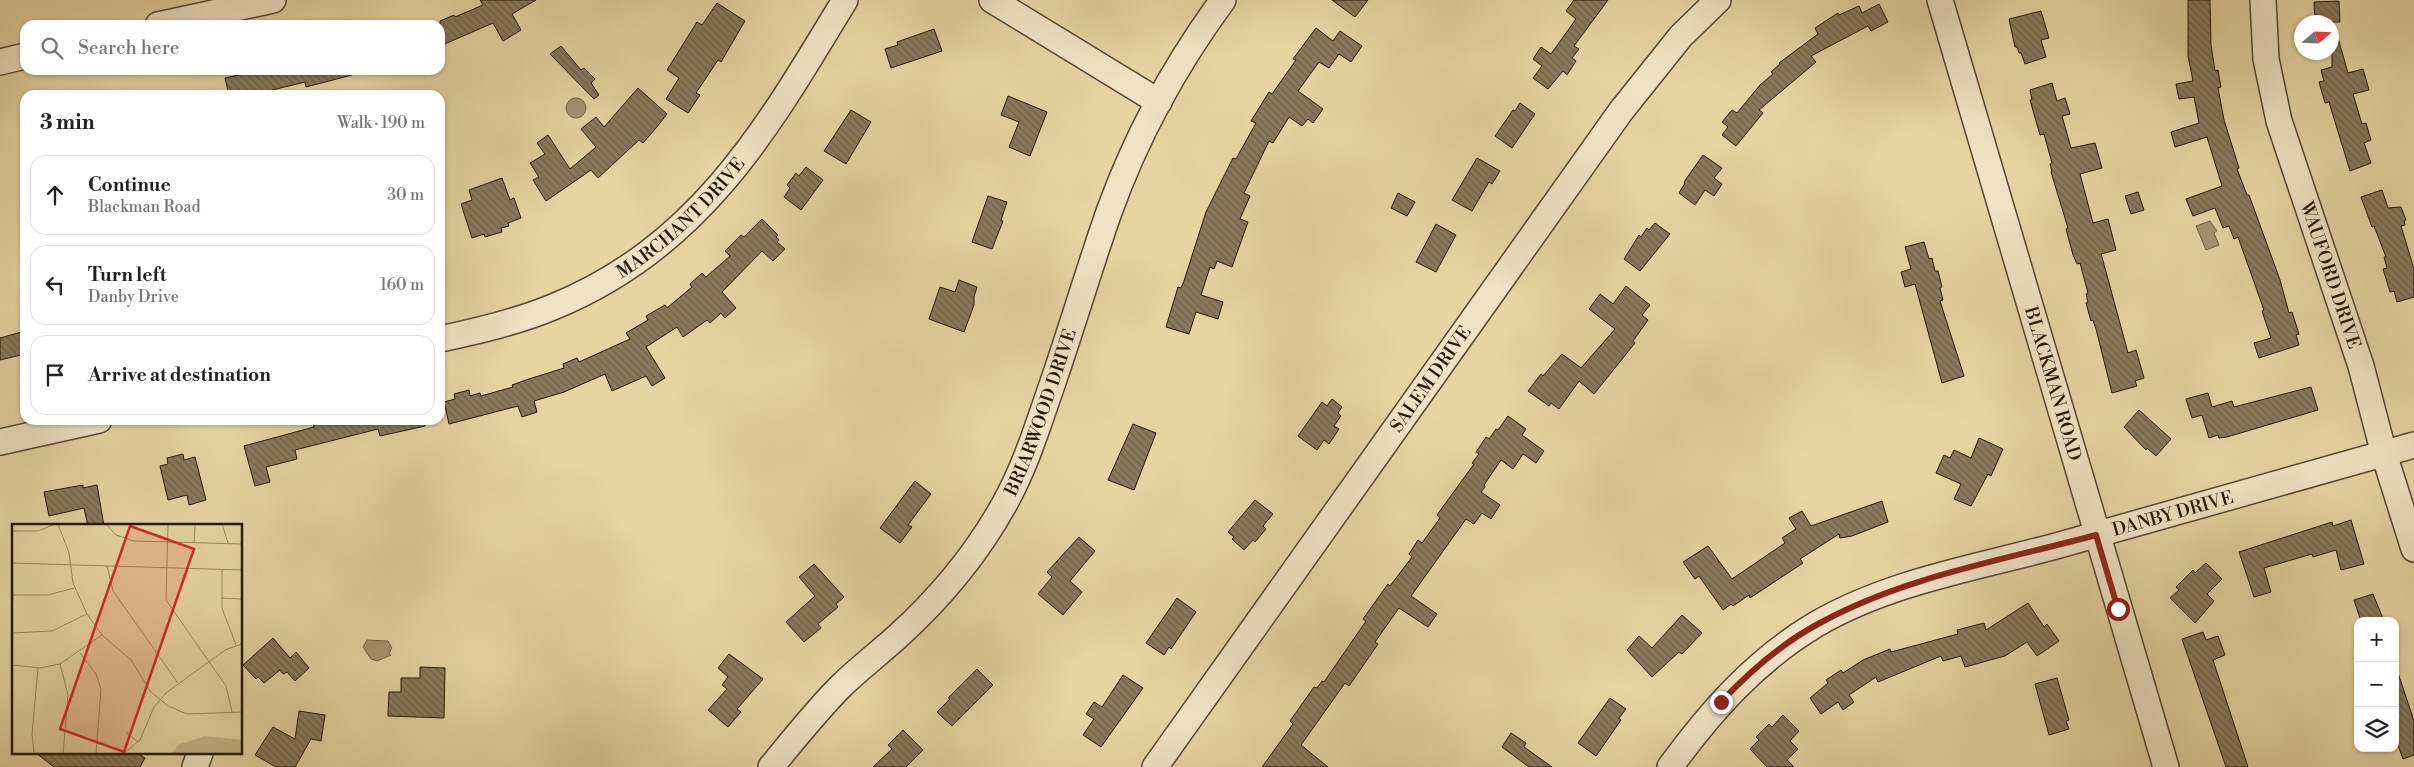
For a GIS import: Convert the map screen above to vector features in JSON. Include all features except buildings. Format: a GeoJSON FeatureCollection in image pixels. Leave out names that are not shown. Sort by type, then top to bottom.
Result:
{"type":"FeatureCollection","features":[{"type":"Feature","properties":{"kind":"street"},"geometry":{"type":"LineString","coordinates":[[181,20],[273,0]]}},
{"type":"Feature","properties":{"kind":"street","name":"MARCHANT DRIVE"},"geometry":{"type":"LineString","coordinates":[[445,338],[510,322],[570,300],[615,275],[676,231],[723,184],[763,132],[845,0]]}},
{"type":"Feature","properties":{"kind":"street"},"geometry":{"type":"LineString","coordinates":[[992,0],[1159,102]]}},
{"type":"Feature","properties":{"kind":"street","name":"BRIARWOOD DRIVE"},"geometry":{"type":"LineString","coordinates":[[771,767],[820,708],[898,636],[942,590],[968,558],[1004,506],[1040,424],[1110,210],[1134,153],[1159,102],[1203,27],[1223,0]]}},
{"type":"Feature","properties":{"kind":"street","name":"SALEM DRIVE"},"geometry":{"type":"LineString","coordinates":[[1155,767],[1621,111],[1681,36],[1718,0]]}},
{"type":"Feature","properties":{"kind":"street","name":"BLACKMAN ROAD"},"geometry":{"type":"LineString","coordinates":[[1940,0],[2096,535],[2166,767]]}},
{"type":"Feature","properties":{"kind":"street","name":"WAUFORD DRIVE"},"geometry":{"type":"LineString","coordinates":[[2263,0],[2266,58],[2278,121],[2361,366],[2384,454],[2414,549]]}},
{"type":"Feature","properties":{"kind":"street"},"geometry":{"type":"LineString","coordinates":[[0,62],[20,57]]}},
{"type":"Feature","properties":{"kind":"street"},"geometry":{"type":"LineString","coordinates":[[0,442],[76,425]]}},
{"type":"Feature","properties":{"kind":"street","name":"DANBY DRIVE"},"geometry":{"type":"LineString","coordinates":[[1670,767],[1695,733],[1741,680],[1763,661],[1816,624],[1866,600],[1918,582],[2096,535],[2414,445]]}},
{"type":"Feature","properties":{"kind":"street"},"geometry":{"type":"LineString","coordinates":[[195,767],[200,754]]}},
{"type":"Feature","properties":{"kind":"shaded area"},"geometry":{"type":"Polygon","coordinates":[[[576,98],[583,101],[586,108],[583,115],[576,118],[569,115],[566,108],[569,101],[576,98]]]}},
{"type":"Feature","properties":{"kind":"shaded area"},"geometry":{"type":"Polygon","coordinates":[[[2210,221],[2217,231],[2214,233],[2219,245],[2206,250],[2196,226],[2210,221]]]}},
{"type":"Feature","properties":{"kind":"shaded area"},"geometry":{"type":"Polygon","coordinates":[[[367,640],[388,641],[392,648],[389,653],[391,655],[377,661],[371,659],[363,647],[367,640]]]}},
{"type":"Feature","properties":{"kind":"route"},"geometry":{"type":"LineString","coordinates":[[1721,702],[1741,680],[1763,661],[1816,624],[1843,610],[1918,582],[2096,535],[2118,609]]}}]}
